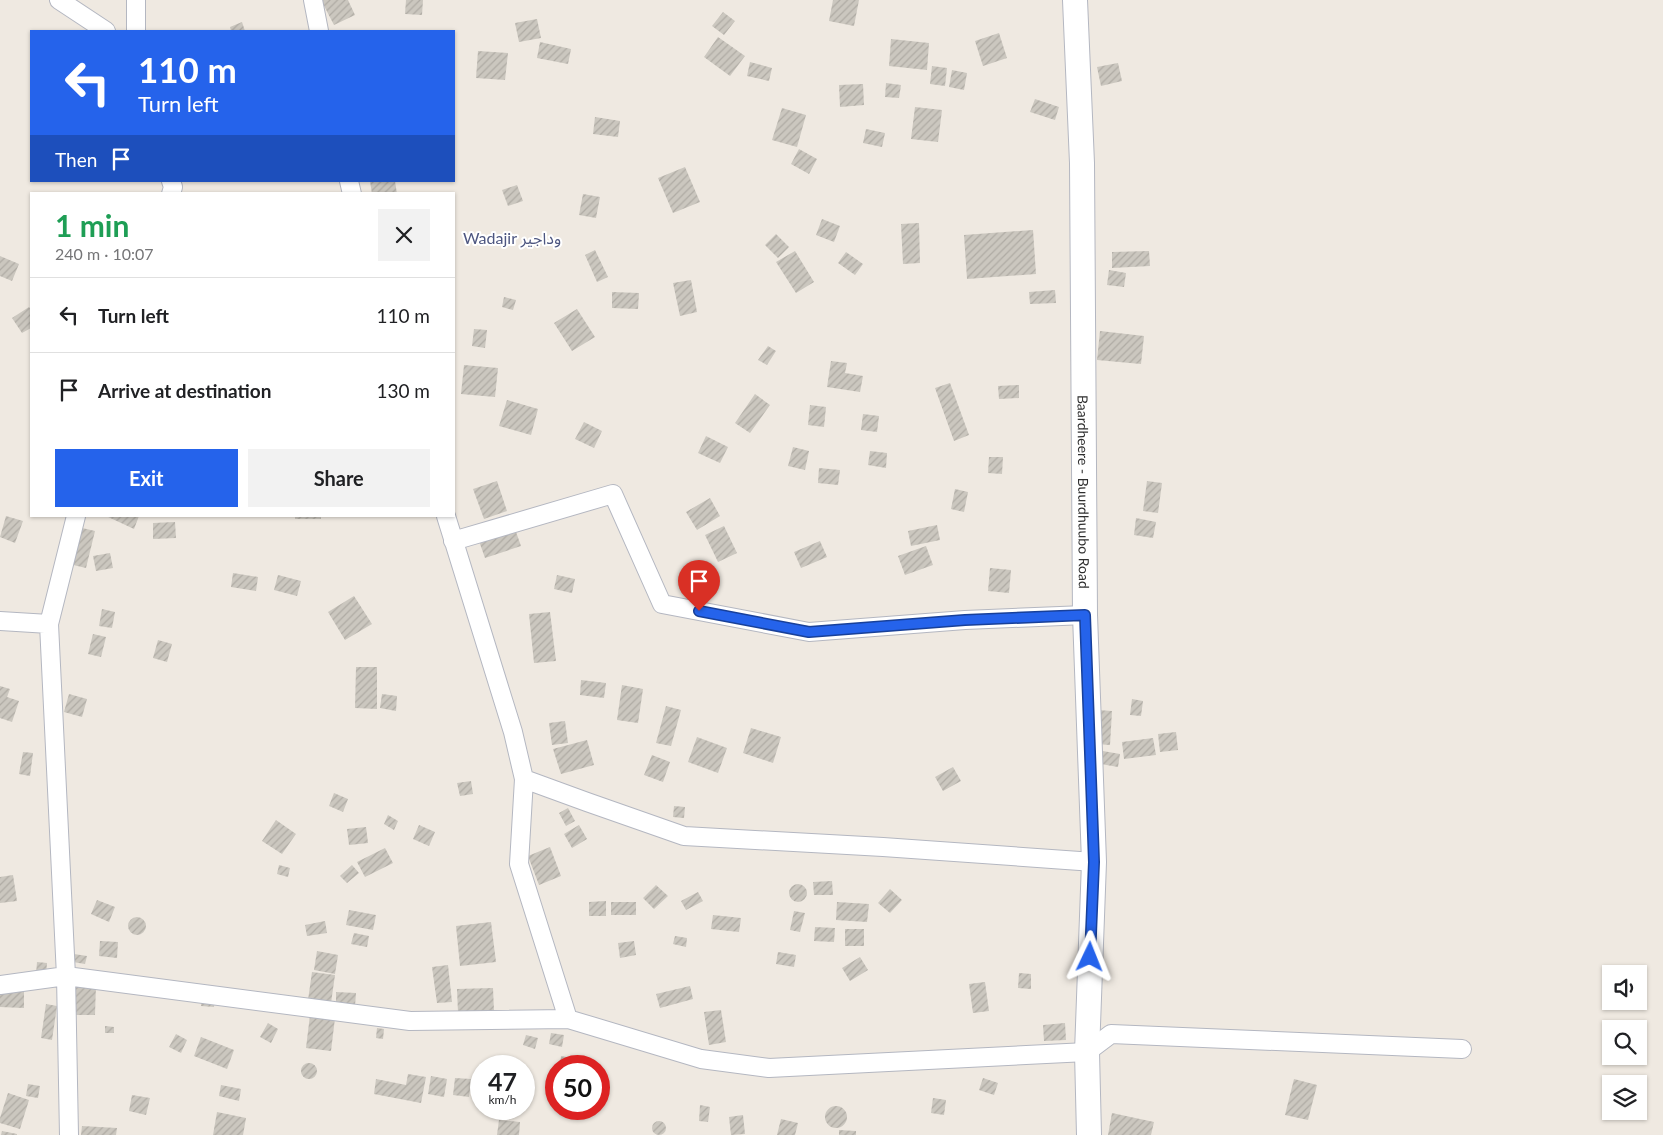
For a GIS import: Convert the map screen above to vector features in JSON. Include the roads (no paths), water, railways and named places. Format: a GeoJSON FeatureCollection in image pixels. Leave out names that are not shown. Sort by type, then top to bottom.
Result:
{"type":"FeatureCollection","features":[{"type":"Feature","properties":{"kind":"main road","name":"Baardheere - Buurdhuubo Road"},"geometry":{"type":"LineString","coordinates":[[1075,0],[1082,163],[1085,615],[1094,862],[1087,1052],[1089,1135]]}},
{"type":"Feature","properties":{"kind":"street"},"geometry":{"type":"LineString","coordinates":[[59,0],[104,30]]}},
{"type":"Feature","properties":{"kind":"street"},"geometry":{"type":"LineString","coordinates":[[136,0],[136,30]]}},
{"type":"Feature","properties":{"kind":"street"},"geometry":{"type":"LineString","coordinates":[[313,0],[319,30]]}},
{"type":"Feature","properties":{"kind":"street"},"geometry":{"type":"LineString","coordinates":[[453,541],[613,494],[662,604],[809,632],[965,620],[1085,615]]}},
{"type":"Feature","properties":{"kind":"street"},"geometry":{"type":"LineString","coordinates":[[69,1135],[66,976],[49,624],[76,517]]}},
{"type":"Feature","properties":{"kind":"street"},"geometry":{"type":"LineString","coordinates":[[446,517],[513,732],[524,778],[519,864],[568,1019]]}},
{"type":"Feature","properties":{"kind":"street"},"geometry":{"type":"LineString","coordinates":[[0,620],[49,624]]}},
{"type":"Feature","properties":{"kind":"street"},"geometry":{"type":"LineString","coordinates":[[524,778],[684,836],[883,847],[1094,862]]}},
{"type":"Feature","properties":{"kind":"street"},"geometry":{"type":"LineString","coordinates":[[0,985],[66,976],[410,1021],[568,1019],[701,1059],[769,1068],[1087,1052],[1111,1034],[1462,1049]]}},
{"type":"Feature","properties":{"kind":"district","name":"Wadajir وداجير"},"geometry":{"type":"Point","coordinates":[512,237]}}]}
